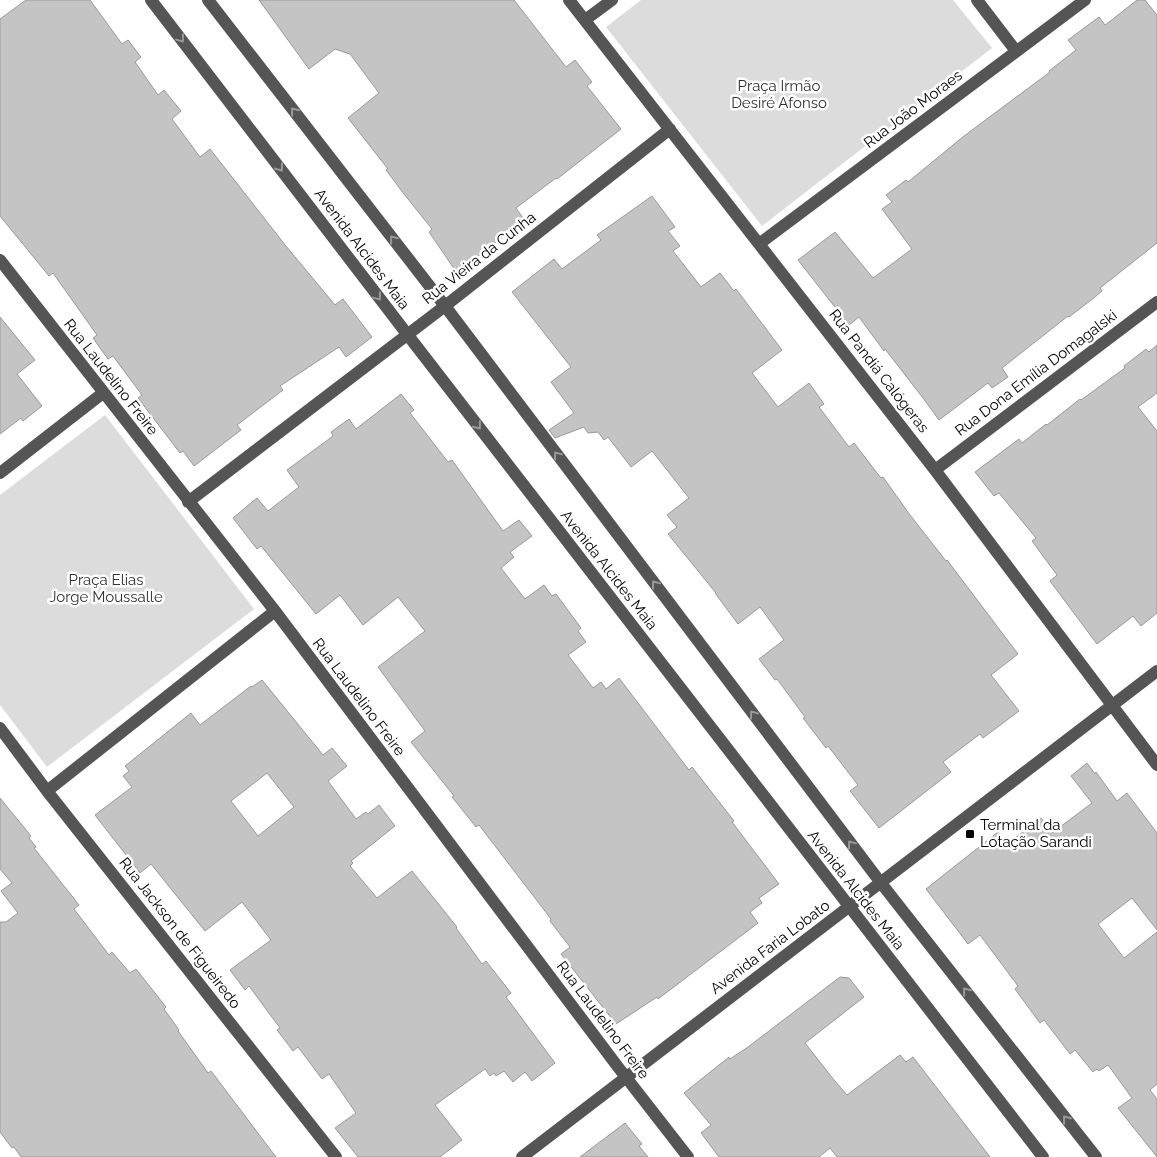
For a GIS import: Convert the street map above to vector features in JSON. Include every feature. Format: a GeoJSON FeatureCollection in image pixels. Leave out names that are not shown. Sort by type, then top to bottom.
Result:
{"type":"FeatureCollection","features":[{"type":"Feature","properties":{"kind":"street","name":"Avenida Alcides Maia"},"geometry":{"type":"LineString","coordinates":[[152,0],[407,334],[1043,1157]]}},
{"type":"Feature","properties":{"kind":"street","name":"Avenida Alcides Maia"},"geometry":{"type":"LineString","coordinates":[[208,0],[445,306],[880,882],[1096,1157]]}},
{"type":"Feature","properties":{"kind":"street","name":"Rua Pandiá Calógeras"},"geometry":{"type":"LineString","coordinates":[[569,0],[936,470],[1157,766]]}},
{"type":"Feature","properties":{"kind":"street"},"geometry":{"type":"LineString","coordinates":[[585,20],[612,0]]}},
{"type":"Feature","properties":{"kind":"street"},"geometry":{"type":"LineString","coordinates":[[977,0],[1016,52]]}},
{"type":"Feature","properties":{"kind":"street","name":"Rua João Moraes"},"geometry":{"type":"LineString","coordinates":[[760,244],[1085,0]]}},
{"type":"Feature","properties":{"kind":"street","name":"Rua Vieira da Cunha"},"geometry":{"type":"LineString","coordinates":[[188,502],[445,306],[670,129]]}},
{"type":"Feature","properties":{"kind":"street","name":"Rua Laudelino Freire"},"geometry":{"type":"LineString","coordinates":[[0,260],[275,612],[688,1157]]}},
{"type":"Feature","properties":{"kind":"street","name":"Rua Dona Emília Domagalski"},"geometry":{"type":"LineString","coordinates":[[936,470],[1157,302]]}},
{"type":"Feature","properties":{"kind":"street"},"geometry":{"type":"LineString","coordinates":[[0,473],[103,393]]}},
{"type":"Feature","properties":{"kind":"street"},"geometry":{"type":"LineString","coordinates":[[47,791],[275,612]]}},
{"type":"Feature","properties":{"kind":"street","name":"Avenida Faria Lobato"},"geometry":{"type":"LineString","coordinates":[[522,1157],[1157,671]]}},
{"type":"Feature","properties":{"kind":"street","name":"Rua Jackson de Figueiredo"},"geometry":{"type":"LineString","coordinates":[[0,728],[47,791],[336,1157]]}},
{"type":"Feature","properties":{"kind":"green space","name":"Praça Irmão Desiré Afonso"},"geometry":{"type":"Polygon","coordinates":[[[641,0],[953,0],[992,48],[762,226],[606,27],[641,0]]]}},
{"type":"Feature","properties":{"kind":"green space","name":"Praça Elias Jorge Moussalle"},"geometry":{"type":"Polygon","coordinates":[[[105,415],[254,609],[47,767],[0,705],[0,495],[105,415]]]}},
{"type":"Feature","properties":{"kind":"building"},"geometry":{"type":"Polygon","coordinates":[[[26,0],[90,0],[122,44],[128,40],[141,57],[135,62],[158,95],[164,90],[181,111],[172,119],[200,157],[210,149],[335,305],[343,299],[372,337],[346,357],[339,347],[280,386],[283,390],[237,425],[241,430],[194,466],[183,451],[180,453],[138,398],[142,395],[113,356],[108,359],[93,338],[97,335],[53,273],[49,276],[0,216],[0,19],[26,0]]]}},
{"type":"Feature","properties":{"kind":"building"},"geometry":{"type":"Polygon","coordinates":[[[259,0],[514,0],[566,67],[575,60],[592,82],[587,86],[621,129],[516,208],[523,218],[507,230],[509,232],[457,273],[429,232],[432,229],[348,118],[379,93],[350,54],[335,49],[309,69],[259,0]]]}},
{"type":"Feature","properties":{"kind":"building"},"geometry":{"type":"Polygon","coordinates":[[[1137,0],[1145,0],[1157,15],[1157,243],[1100,288],[1102,291],[1095,297],[1002,368],[1008,377],[992,388],[988,383],[939,420],[859,317],[849,325],[798,260],[835,232],[873,278],[912,249],[882,209],[892,202],[886,195],[906,180],[908,182],[964,136],[1050,72],[1076,50],[1068,40],[1099,17],[1105,25],[1137,0]]]}},
{"type":"Feature","properties":{"kind":"building"},"geometry":{"type":"Polygon","coordinates":[[[652,196],[675,227],[668,231],[680,246],[673,251],[701,287],[720,273],[734,291],[736,289],[782,350],[752,373],[778,407],[809,383],[824,404],[819,407],[849,447],[854,443],[881,478],[883,477],[910,515],[947,560],[1018,654],[991,675],[1019,711],[983,738],[980,734],[943,762],[951,772],[879,828],[850,791],[858,785],[828,746],[826,748],[777,679],[775,680],[759,659],[784,640],[760,607],[738,624],[716,593],[668,534],[677,527],[667,515],[689,498],[652,451],[631,467],[608,437],[604,440],[598,432],[588,433],[584,427],[555,438],[549,430],[574,413],[551,382],[571,367],[512,292],[554,259],[562,269],[601,240],[597,235],[652,196]]]}},
{"type":"Feature","properties":{"kind":"building"},"geometry":{"type":"Polygon","coordinates":[[[0,317],[35,360],[17,374],[42,406],[23,421],[21,418],[0,434],[0,317]]]}},
{"type":"Feature","properties":{"kind":"building"},"geometry":{"type":"Polygon","coordinates":[[[1157,345],[1157,393],[1138,407],[1157,431],[1157,613],[1141,626],[1133,616],[1097,644],[1050,581],[1057,575],[1032,541],[1036,538],[999,493],[994,496],[975,472],[1019,439],[1022,443],[1125,368],[1124,366],[1146,349],[1149,352],[1157,345]]]}},
{"type":"Feature","properties":{"kind":"building"},"geometry":{"type":"Polygon","coordinates":[[[401,394],[414,410],[410,413],[448,462],[452,460],[503,531],[519,520],[532,536],[510,552],[514,557],[501,568],[525,599],[544,585],[552,596],[556,594],[581,628],[578,631],[586,642],[568,655],[593,688],[601,682],[606,689],[619,678],[689,770],[692,767],[734,821],[732,822],[779,884],[759,898],[762,903],[750,912],[758,923],[658,999],[657,997],[616,1024],[561,954],[570,947],[550,921],[551,919],[479,825],[476,827],[452,797],[454,796],[411,742],[425,731],[378,667],[425,631],[398,597],[363,625],[340,595],[316,614],[261,546],[257,549],[233,518],[257,498],[268,511],[299,487],[287,470],[333,436],[331,432],[349,419],[356,429],[401,394]]]}},
{"type":"Feature","properties":{"kind":"building"},"geometry":{"type":"Polygon","coordinates":[[[262,680],[323,755],[332,748],[347,766],[328,781],[356,819],[366,812],[368,814],[379,805],[395,826],[351,861],[353,863],[350,866],[377,898],[412,871],[457,927],[482,964],[486,961],[511,993],[506,997],[555,1063],[532,1081],[525,1072],[513,1082],[504,1071],[496,1076],[494,1073],[490,1076],[485,1069],[435,1105],[462,1140],[440,1157],[358,1157],[335,1128],[356,1113],[329,1074],[322,1079],[298,1047],[293,1051],[277,1030],[280,1028],[249,986],[245,990],[230,970],[271,940],[242,902],[205,931],[151,864],[140,873],[95,815],[132,787],[123,776],[129,771],[125,766],[191,713],[200,725],[262,680]],[[267,773],[231,801],[258,836],[294,807],[267,773]]]}},
{"type":"Feature","properties":{"kind":"building"},"geometry":{"type":"Polygon","coordinates":[[[1087,763],[1117,801],[1127,793],[1157,833],[1157,930],[1132,898],[1098,924],[1124,958],[1157,932],[1157,1084],[1150,1090],[1157,1099],[1157,1157],[1118,1108],[1132,1098],[1108,1065],[1099,1071],[1097,1069],[1093,1072],[1075,1050],[1070,1054],[1044,1020],[1040,1023],[1015,989],[1018,986],[980,935],[968,944],[926,889],[998,832],[1007,844],[1041,818],[1052,833],[1092,803],[1071,776],[1087,763]]]}},
{"type":"Feature","properties":{"kind":"building"},"geometry":{"type":"Polygon","coordinates":[[[0,798],[31,836],[29,838],[36,847],[34,848],[79,905],[74,909],[109,955],[112,952],[130,973],[136,969],[166,1007],[164,1009],[178,1031],[208,1073],[211,1071],[276,1157],[21,1157],[14,1147],[12,1148],[0,1132],[0,922],[6,922],[18,913],[1,891],[12,883],[0,869],[0,798]]]}},
{"type":"Feature","properties":{"kind":"building"},"geometry":{"type":"Polygon","coordinates":[[[840,977],[849,978],[864,997],[805,1043],[834,1080],[847,1095],[900,1055],[906,1062],[913,1057],[990,1157],[837,1157],[830,1148],[819,1157],[719,1157],[701,1133],[711,1125],[684,1093],[729,1057],[730,1059],[748,1047],[840,977]]]}},
{"type":"Feature","properties":{"kind":"building"},"geometry":{"type":"Polygon","coordinates":[[[625,1123],[642,1144],[639,1146],[648,1157],[580,1157],[625,1123]]]}},
{"type":"Feature","properties":{"kind":"place","name":"Terminal da Lotação Sarandi"},"geometry":{"type":"Point","coordinates":[970,834]}}]}
